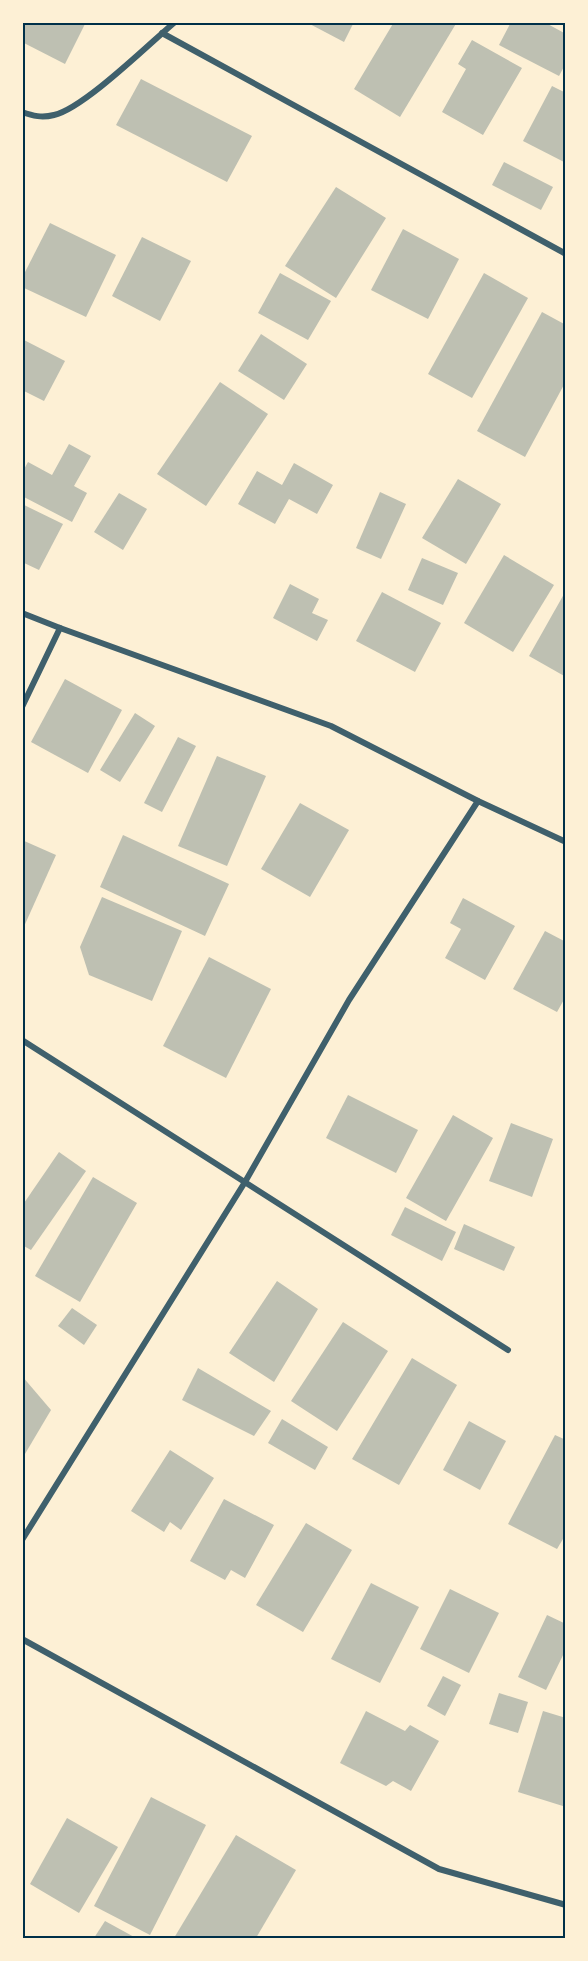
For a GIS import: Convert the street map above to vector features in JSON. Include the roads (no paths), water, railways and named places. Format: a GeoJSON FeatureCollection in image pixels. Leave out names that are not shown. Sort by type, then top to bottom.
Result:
{"type":"FeatureCollection","features":[{"type":"Feature","properties":{"kind":"street"},"geometry":{"type":"LineString","coordinates":[[22,112],[34,117],[56,115],[84,99],[175,22]]}},
{"type":"Feature","properties":{"kind":"street"},"geometry":{"type":"LineString","coordinates":[[162,33],[566,254]]}},
{"type":"Feature","properties":{"kind":"street"},"geometry":{"type":"LineString","coordinates":[[22,613],[331,726],[478,801],[566,842]]}},
{"type":"Feature","properties":{"kind":"street"},"geometry":{"type":"LineString","coordinates":[[22,707],[60,628]]}},
{"type":"Feature","properties":{"kind":"street"},"geometry":{"type":"LineString","coordinates":[[22,1540],[244,1182],[349,1000],[478,801]]}},
{"type":"Feature","properties":{"kind":"street"},"geometry":{"type":"LineString","coordinates":[[22,1041],[508,1350]]}},
{"type":"Feature","properties":{"kind":"street"},"geometry":{"type":"LineString","coordinates":[[22,1639],[439,1869],[566,1905]]}}]}
